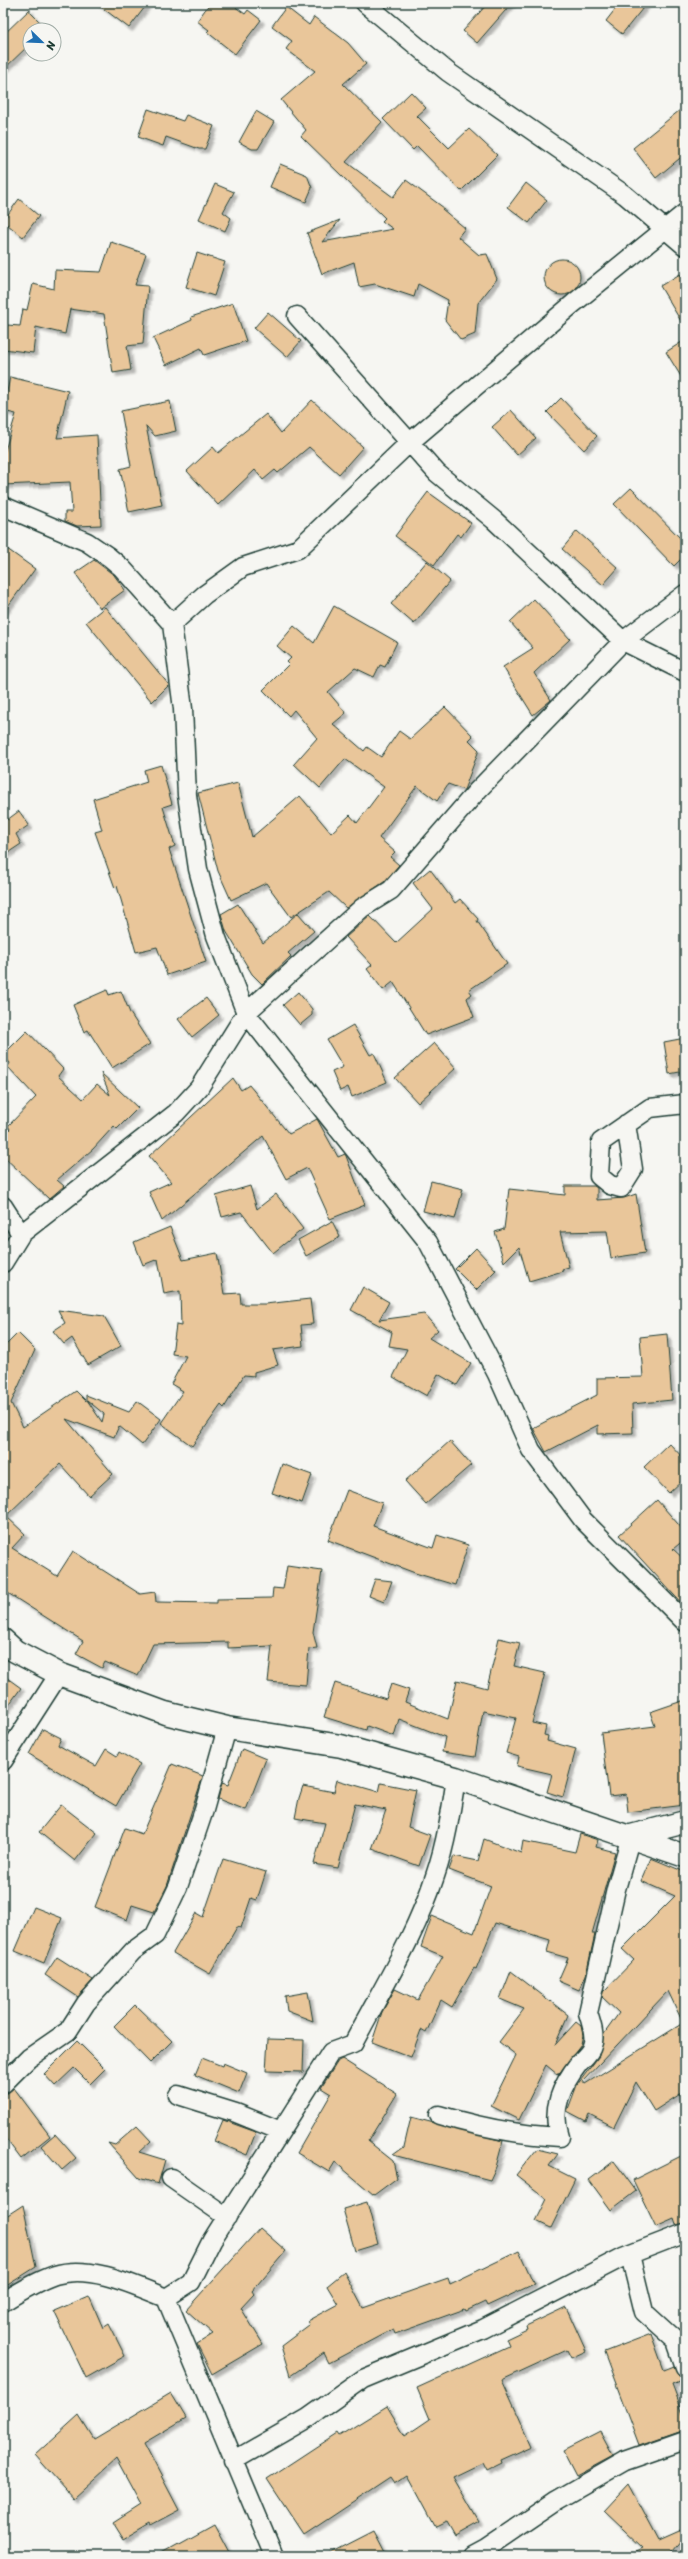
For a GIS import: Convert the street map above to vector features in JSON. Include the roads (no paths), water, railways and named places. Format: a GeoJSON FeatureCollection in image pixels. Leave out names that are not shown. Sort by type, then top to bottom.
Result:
{"type":"FeatureCollection","features":[{"type":"Feature","properties":{"kind":"street"},"geometry":{"type":"LineString","coordinates":[[365,3],[448,72],[625,195],[685,246]]}},
{"type":"Feature","properties":{"kind":"street"},"geometry":{"type":"LineString","coordinates":[[172,624],[204,595],[242,567],[298,549],[409,443],[685,213]]}},
{"type":"Feature","properties":{"kind":"street"},"geometry":{"type":"LineString","coordinates":[[297,316],[409,443],[438,473],[494,520],[623,641],[685,672]]}},
{"type":"Feature","properties":{"kind":"street"},"geometry":{"type":"LineString","coordinates":[[3,506],[87,542],[109,557],[122,568],[172,624],[183,709],[188,795],[198,869],[216,936],[246,1013],[428,1242],[497,1374],[531,1450],[583,1520],[685,1622]]}},
{"type":"Feature","properties":{"kind":"street"},"geometry":{"type":"LineString","coordinates":[[3,1263],[21,1234],[176,1112],[199,1088],[246,1013],[362,908],[390,890],[478,790],[623,641],[685,594]]}},
{"type":"Feature","properties":{"kind":"street"},"geometry":{"type":"LineString","coordinates":[[626,1124],[650,1108],[685,1104]]}},
{"type":"Feature","properties":{"kind":"street"},"geometry":{"type":"LineString","coordinates":[[3,1206],[21,1234]]}},
{"type":"Feature","properties":{"kind":"street"},"geometry":{"type":"LineString","coordinates":[[3,1640],[15,1651],[59,1674],[165,1713],[227,1728],[341,1746],[456,1778],[631,1836],[685,1856]]}},
{"type":"Feature","properties":{"kind":"street"},"geometry":{"type":"LineString","coordinates":[[3,1761],[59,1674]]}},
{"type":"Feature","properties":{"kind":"street"},"geometry":{"type":"LineString","coordinates":[[3,2084],[29,2058],[68,2031],[86,2003],[133,1951],[155,1935],[178,1887],[204,1810],[227,1728]]}},
{"type":"Feature","properties":{"kind":"street"},"geometry":{"type":"LineString","coordinates":[[166,2298],[191,2282],[226,2217],[331,2052],[353,2044],[409,1939],[435,1877],[449,1829],[456,1778]]}},
{"type":"Feature","properties":{"kind":"street"},"geometry":{"type":"LineString","coordinates":[[631,1836],[685,1822]]}},
{"type":"Feature","properties":{"kind":"street"},"geometry":{"type":"LineString","coordinates":[[439,2115],[482,2128],[533,2136],[560,2137],[556,2126],[557,2100],[575,2069],[592,2046],[592,2030],[588,2013],[616,1888],[631,1836]]}},
{"type":"Feature","properties":{"kind":"street"},"geometry":{"type":"LineString","coordinates":[[178,2095],[236,2113],[280,2131]]}},
{"type":"Feature","properties":{"kind":"street"},"geometry":{"type":"LineString","coordinates":[[171,2178],[226,2217]]}},
{"type":"Feature","properties":{"kind":"street"},"geometry":{"type":"LineString","coordinates":[[234,2461],[308,2418],[363,2379],[483,2329],[630,2255],[685,2233]]}},
{"type":"Feature","properties":{"kind":"street"},"geometry":{"type":"LineString","coordinates":[[630,2255],[644,2312],[676,2341],[685,2367]]}},
{"type":"Feature","properties":{"kind":"street"},"geometry":{"type":"LineString","coordinates":[[3,2302],[56,2275],[94,2272],[131,2284],[166,2298],[274,2556]]}},
{"type":"Feature","properties":{"kind":"street"},"geometry":{"type":"LineString","coordinates":[[472,2556],[485,2549],[557,2500],[625,2461],[685,2440]]}}]}
